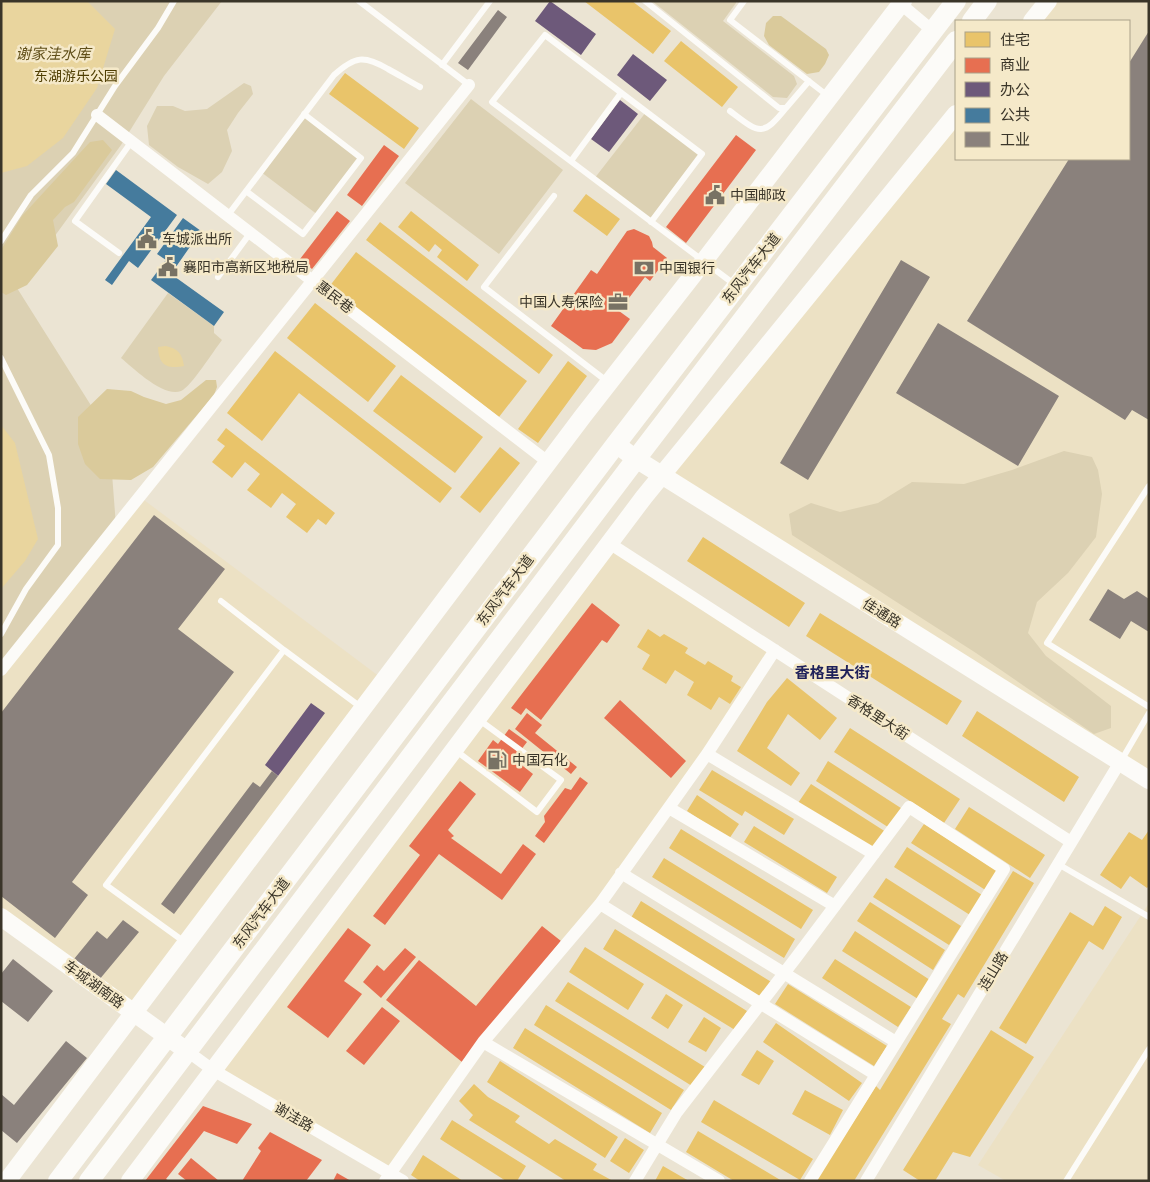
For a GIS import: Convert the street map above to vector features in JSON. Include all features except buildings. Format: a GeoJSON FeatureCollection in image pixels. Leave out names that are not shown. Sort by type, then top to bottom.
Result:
{"type":"FeatureCollection","features":[{"type":"Feature","properties":{"kind":"main road","name":"东风汽车大道"},"geometry":{"type":"LineString","coordinates":[[58,1181],[616,444],[956,1]]}},
{"type":"Feature","properties":{"kind":"main road"},"geometry":{"type":"LineString","coordinates":[[973,20],[987,1]]}},
{"type":"Feature","properties":{"kind":"main road","name":"东风汽车大道"},"geometry":{"type":"LineString","coordinates":[[89,1181],[636,459],[955,42]]}},
{"type":"Feature","properties":{"kind":"street"},"geometry":{"type":"LineString","coordinates":[[1033,20],[1048,1]]}},
{"type":"Feature","properties":{"kind":"street"},"geometry":{"type":"LineString","coordinates":[[7,1181],[548,462],[704,261],[900,2],[933,31]]}},
{"type":"Feature","properties":{"kind":"street"},"geometry":{"type":"LineString","coordinates":[[1,670],[469,85]]}},
{"type":"Feature","properties":{"kind":"street","name":"惠民巷"},"geometry":{"type":"LineString","coordinates":[[97,114],[548,462]]}},
{"type":"Feature","properties":{"kind":"street"},"geometry":{"type":"LineString","coordinates":[[130,1181],[609,543],[662,475],[955,115]]}},
{"type":"Feature","properties":{"kind":"street","name":"佳通路"},"geometry":{"type":"LineString","coordinates":[[616,444],[636,459],[1149,780]]}},
{"type":"Feature","properties":{"kind":"street","name":"香格里大街"},"geometry":{"type":"LineString","coordinates":[[609,543],[1071,842]]}},
{"type":"Feature","properties":{"kind":"street"},"geometry":{"type":"LineString","coordinates":[[388,1177],[483,1042],[600,904],[707,754],[775,650]]}},
{"type":"Feature","properties":{"kind":"street"},"geometry":{"type":"LineString","coordinates":[[707,754],[874,854]]}},
{"type":"Feature","properties":{"kind":"street","name":"连山路"},"geometry":{"type":"LineString","coordinates":[[869,1180],[1120,762]]}},
{"type":"Feature","properties":{"kind":"street"},"geometry":{"type":"LineString","coordinates":[[635,1181],[677,1112],[785,973],[909,807],[1004,869],[810,1181]]}},
{"type":"Feature","properties":{"kind":"street"},"geometry":{"type":"LineString","coordinates":[[669,808],[835,906]]}},
{"type":"Feature","properties":{"kind":"street"},"geometry":{"type":"LineString","coordinates":[[621,873],[896,1042]]}},
{"type":"Feature","properties":{"kind":"street"},"geometry":{"type":"LineString","coordinates":[[600,904],[876,1075]]}},
{"type":"Feature","properties":{"kind":"street","name":"车城湖南路"},"geometry":{"type":"LineString","coordinates":[[1,916],[187,1051]]}},
{"type":"Feature","properties":{"kind":"street"},"geometry":{"type":"LineString","coordinates":[[483,1042],[719,1181]]}},
{"type":"Feature","properties":{"kind":"street","name":"谢洼路"},"geometry":{"type":"LineString","coordinates":[[187,1051],[213,1070],[388,1177],[403,1181]]}},
{"type":"Feature","properties":{"kind":"lane"},"geometry":{"type":"LineString","coordinates":[[1,241],[31,195],[73,153],[115,86],[158,28],[174,1]]}},
{"type":"Feature","properties":{"kind":"lane"},"geometry":{"type":"LineString","coordinates":[[359,1],[469,85]]}},
{"type":"Feature","properties":{"kind":"lane"},"geometry":{"type":"LineString","coordinates":[[442,65],[490,1]]}},
{"type":"Feature","properties":{"kind":"lane"},"geometry":{"type":"LineString","coordinates":[[644,1],[779,108],[786,108]]}},
{"type":"Feature","properties":{"kind":"lane"},"geometry":{"type":"LineString","coordinates":[[744,1],[730,20],[829,97]]}},
{"type":"Feature","properties":{"kind":"lane"},"geometry":{"type":"LineString","coordinates":[[651,222],[702,154],[545,35],[492,102],[651,222],[737,286]]}},
{"type":"Feature","properties":{"kind":"lane"},"geometry":{"type":"LineString","coordinates":[[228,215],[334,75],[344,66],[357,60],[373,60],[420,87]]}},
{"type":"Feature","properties":{"kind":"lane"},"geometry":{"type":"LineString","coordinates":[[730,111],[753,128],[764,129],[772,125],[809,81]]}},
{"type":"Feature","properties":{"kind":"lane"},"geometry":{"type":"LineString","coordinates":[[571,161],[621,93]]}},
{"type":"Feature","properties":{"kind":"lane"},"geometry":{"type":"LineString","coordinates":[[246,191],[303,234],[361,158],[304,114]]}},
{"type":"Feature","properties":{"kind":"lane"},"geometry":{"type":"LineString","coordinates":[[119,253],[75,221],[132,141]]}},
{"type":"Feature","properties":{"kind":"lane"},"geometry":{"type":"LineString","coordinates":[[554,196],[484,288],[609,383]]}},
{"type":"Feature","properties":{"kind":"lane"},"geometry":{"type":"LineString","coordinates":[[218,277],[251,232]]}},
{"type":"Feature","properties":{"kind":"lane"},"geometry":{"type":"LineString","coordinates":[[1,358],[49,455],[58,508],[58,545],[26,589],[1,634]]}},
{"type":"Feature","properties":{"kind":"lane"},"geometry":{"type":"LineString","coordinates":[[1149,486],[1047,643],[1149,707]]}},
{"type":"Feature","properties":{"kind":"lane"},"geometry":{"type":"LineString","coordinates":[[221,601],[363,708]]}},
{"type":"Feature","properties":{"kind":"lane"},"geometry":{"type":"LineString","coordinates":[[186,943],[106,885],[284,650]]}},
{"type":"Feature","properties":{"kind":"lane"},"geometry":{"type":"LineString","coordinates":[[1120,762],[1149,713]]}},
{"type":"Feature","properties":{"kind":"lane"},"geometry":{"type":"LineString","coordinates":[[454,750],[537,812],[561,780],[477,718]]}},
{"type":"Feature","properties":{"kind":"lane"},"geometry":{"type":"LineString","coordinates":[[1058,864],[1149,917]]}},
{"type":"Feature","properties":{"kind":"lane"},"geometry":{"type":"LineString","coordinates":[[1066,1181],[1149,1049]]}},
{"type":"Feature","properties":{"kind":"shaded area"},"geometry":{"type":"Polygon","coordinates":[[[1048,1],[1149,1],[1149,780],[662,475],[955,115],[955,160],[1130,160],[1130,20],[1033,20],[1048,1]]]}},
{"type":"Feature","properties":{"kind":"shaded area"},"geometry":{"type":"Polygon","coordinates":[[[773,16],[781,16],[826,49],[829,55],[819,72],[807,74],[769,45],[764,36],[766,23],[773,16]]]}},
{"type":"Feature","properties":{"kind":"shaded area"},"geometry":{"type":"Polygon","coordinates":[[[103,140],[112,150],[74,202],[65,207],[53,220],[58,246],[27,285],[6,295],[1,292],[1,250],[22,216],[90,142],[103,140]]]}},
{"type":"Feature","properties":{"kind":"shaded area"},"geometry":{"type":"Polygon","coordinates":[[[206,380],[216,380],[217,387],[214,395],[153,467],[131,480],[100,479],[85,464],[78,444],[78,417],[107,389],[131,391],[166,404],[181,400],[206,380]]]}},
{"type":"Feature","properties":{"kind":"shaded area"},"geometry":{"type":"Polygon","coordinates":[[[140,497],[384,680],[133,1013],[1,917],[1,670],[140,497]]]}},
{"type":"Feature","properties":{"kind":"shaded area"},"geometry":{"type":"Polygon","coordinates":[[[609,543],[775,650],[669,808],[483,1042],[390,1174],[213,1070],[609,543]]]}},
{"type":"Feature","properties":{"kind":"shaded area"},"geometry":{"type":"Polygon","coordinates":[[[1149,903],[1149,1181],[1098,1181],[1094,1179],[1093,1181],[1006,1181],[978,1165],[1149,903]]]}},
{"type":"Feature","properties":{"kind":"green space","name":"东湖游乐公园"},"geometry":{"type":"Polygon","coordinates":[[[1,1],[222,1],[164,76],[121,145],[17,288],[109,434],[116,526],[1,670],[1,1]]]}},
{"type":"Feature","properties":{"kind":"green space"},"geometry":{"type":"Polygon","coordinates":[[[652,1],[736,1],[723,21],[794,76],[797,84],[787,98],[773,97],[652,1]]]}},
{"type":"Feature","properties":{"kind":"green space"},"geometry":{"type":"Polygon","coordinates":[[[244,83],[251,86],[253,94],[227,130],[232,151],[222,172],[208,184],[178,167],[149,145],[147,126],[157,106],[173,106],[185,111],[207,109],[244,83]]]}},
{"type":"Feature","properties":{"kind":"green space"},"geometry":{"type":"Polygon","coordinates":[[[471,99],[563,170],[499,254],[405,183],[471,99]]]}},
{"type":"Feature","properties":{"kind":"green space"},"geometry":{"type":"Polygon","coordinates":[[[646,112],[702,154],[651,222],[594,179],[646,112]]]}},
{"type":"Feature","properties":{"kind":"green space"},"geometry":{"type":"Polygon","coordinates":[[[304,114],[361,158],[318,215],[261,172],[304,114]]]}},
{"type":"Feature","properties":{"kind":"green space"},"geometry":{"type":"Polygon","coordinates":[[[168,293],[214,326],[214,333],[222,340],[190,383],[181,391],[174,392],[149,381],[121,358],[168,293]]]}},
{"type":"Feature","properties":{"kind":"green space"},"geometry":{"type":"Polygon","coordinates":[[[1064,451],[1092,457],[1098,470],[1102,494],[1096,537],[1068,573],[1037,602],[1028,633],[1046,656],[1111,706],[1111,728],[1094,734],[976,653],[792,535],[789,514],[811,503],[840,512],[878,503],[912,482],[964,484],[1012,470],[1064,451]]]}},
{"type":"Feature","properties":{"kind":"water","name":"谢家洼水库"},"geometry":{"type":"Polygon","coordinates":[[[1,1],[87,1],[115,29],[97,88],[63,138],[27,166],[1,173],[1,1]]]}},
{"type":"Feature","properties":{"kind":"water"},"geometry":{"type":"Polygon","coordinates":[[[166,346],[179,352],[184,366],[173,367],[162,362],[158,347],[166,346]]]}},
{"type":"Feature","properties":{"kind":"water"},"geometry":{"type":"Polygon","coordinates":[[[1,425],[15,443],[38,539],[25,561],[1,589],[1,425]]]}},
{"type":"Feature","properties":{"kind":"place","name":"中国邮政"},"geometry":{"type":"Point","coordinates":[715,195]}},
{"type":"Feature","properties":{"kind":"place","name":"车城派出所"},"geometry":{"type":"Point","coordinates":[147,239]}},
{"type":"Feature","properties":{"kind":"place","name":"襄阳市高新区地税局"},"geometry":{"type":"Point","coordinates":[168,267]}},
{"type":"Feature","properties":{"kind":"place","name":"中国银行"},"geometry":{"type":"Point","coordinates":[644,268]}},
{"type":"Feature","properties":{"kind":"place","name":"中国人寿保险"},"geometry":{"type":"Point","coordinates":[618,302]}},
{"type":"Feature","properties":{"kind":"place","name":"中国石化"},"geometry":{"type":"Point","coordinates":[497,760]}},
{"type":"Feature","properties":{"kind":"district","name":"香格里大街"},"geometry":{"type":"Point","coordinates":[832,673]}}]}
